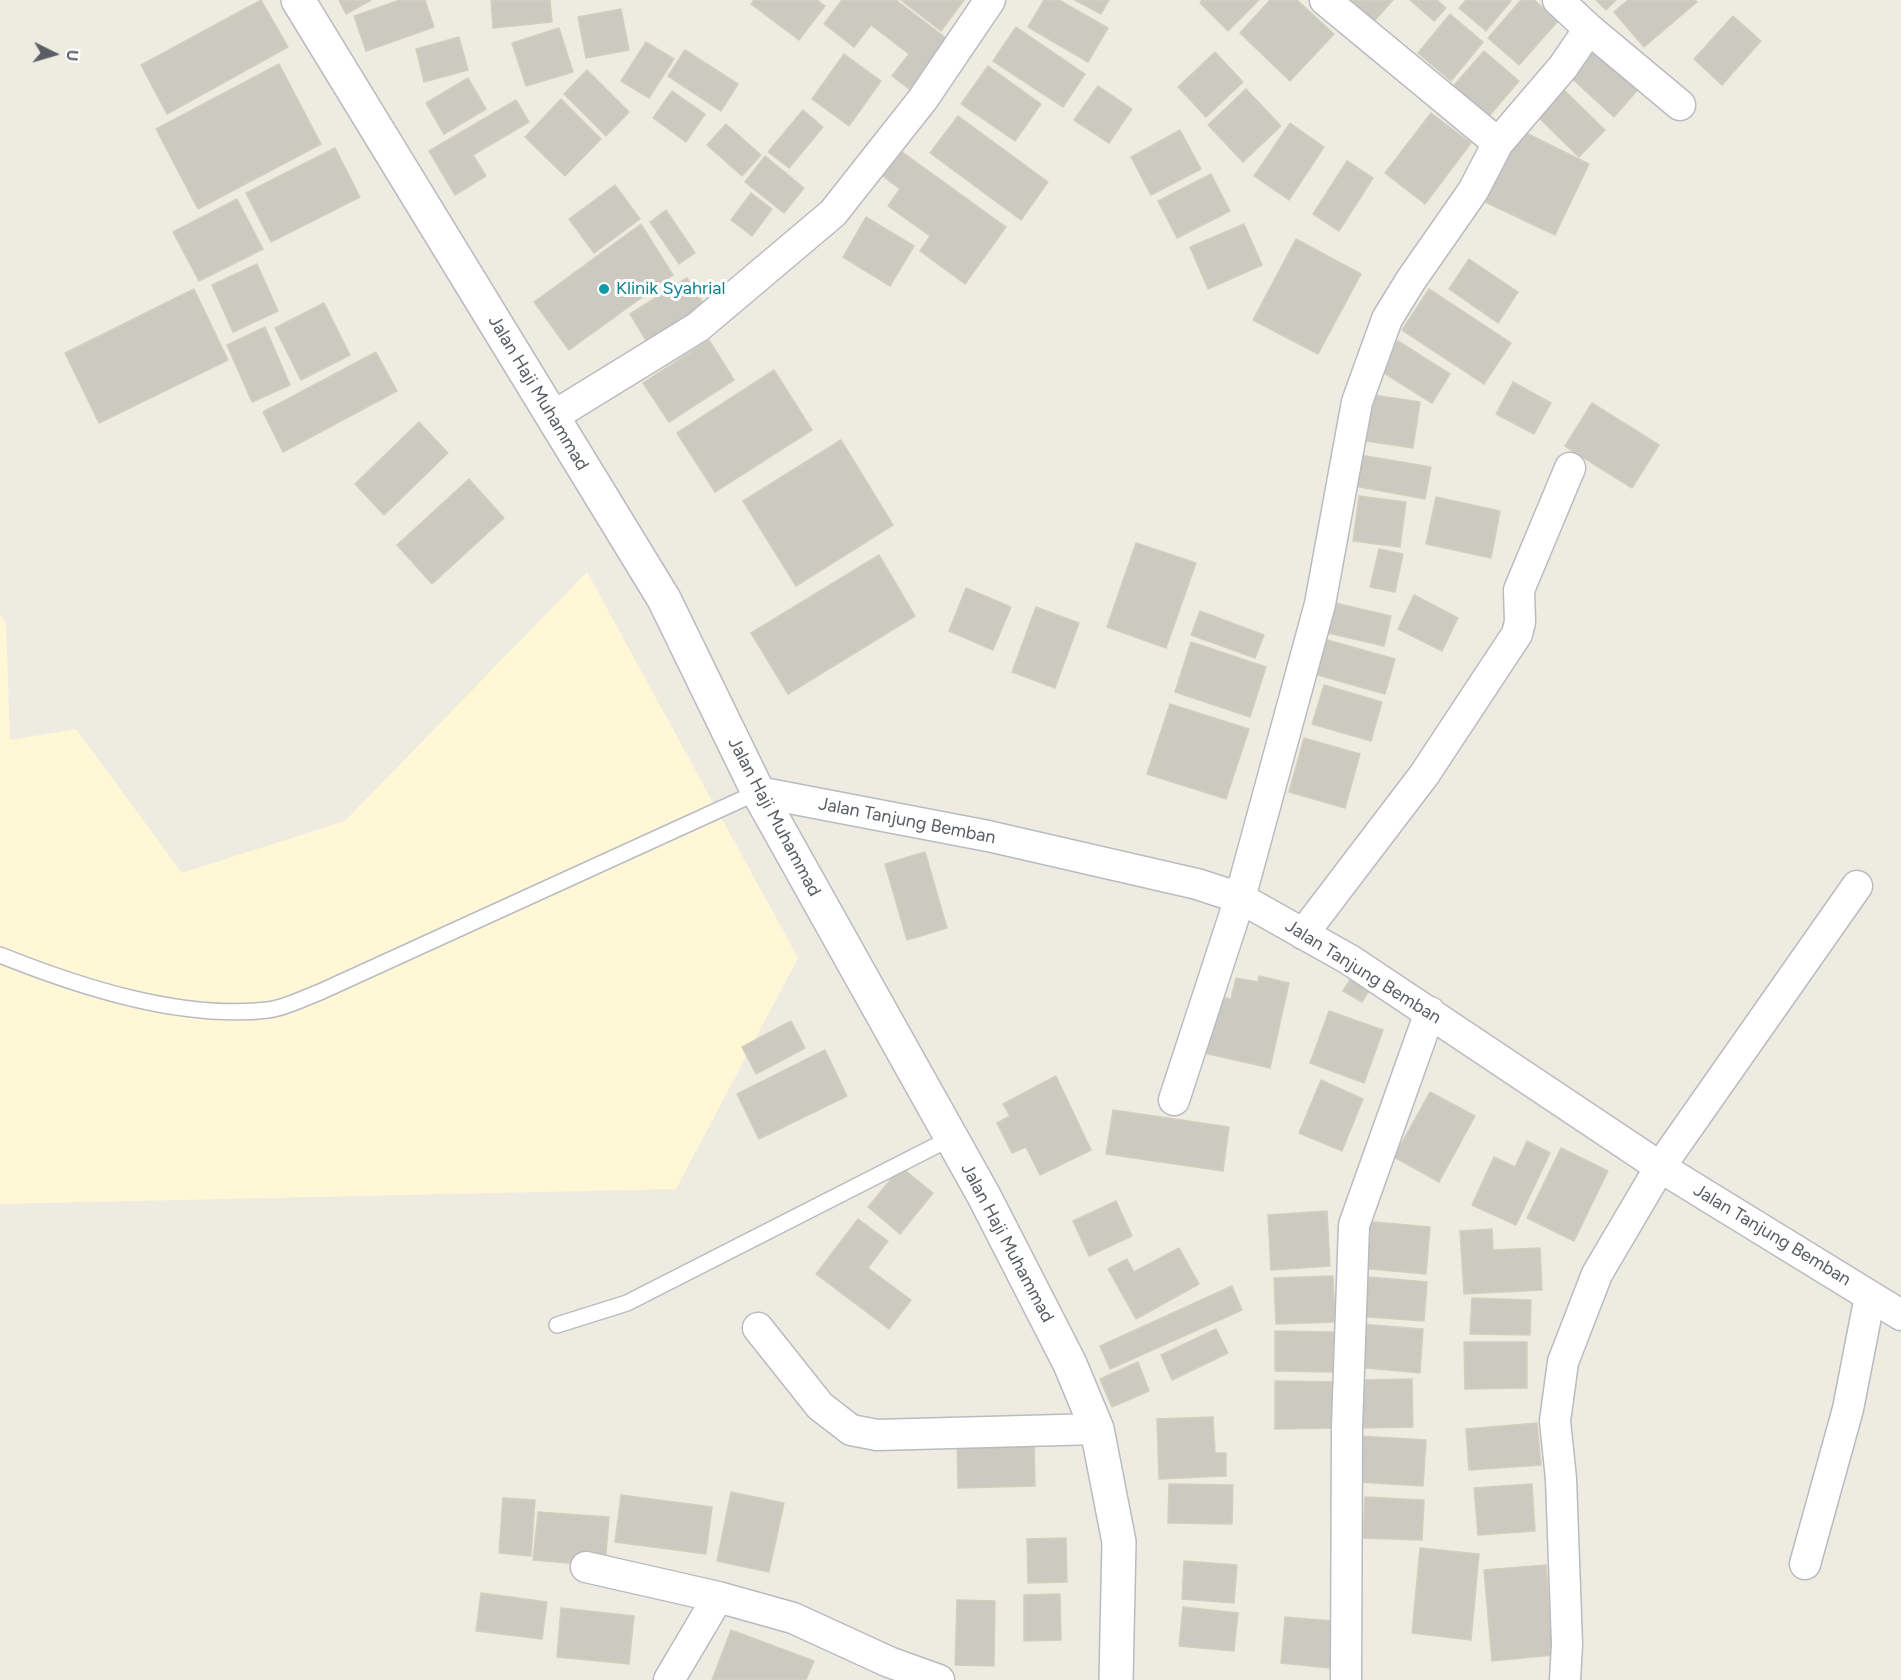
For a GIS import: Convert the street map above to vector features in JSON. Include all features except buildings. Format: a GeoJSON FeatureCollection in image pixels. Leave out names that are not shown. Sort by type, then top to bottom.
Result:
{"type":"FeatureCollection","features":[{"type":"Feature","properties":{"kind":"street","name":"Jalan Haji Muhammad"},"geometry":{"type":"LineString","coordinates":[[298,0],[663,599],[758,792],[951,1138],[1029,1282],[1070,1364],[1097,1429],[1119,1542],[1116,1680]]}},
{"type":"Feature","properties":{"kind":"street"},"geometry":{"type":"LineString","coordinates":[[552,417],[698,327],[833,213],[923,99],[990,0]]}},
{"type":"Feature","properties":{"kind":"street"},"geometry":{"type":"LineString","coordinates":[[1325,0],[1498,143]]}},
{"type":"Feature","properties":{"kind":"street"},"geometry":{"type":"LineString","coordinates":[[1558,0],[1680,105]]}},
{"type":"Feature","properties":{"kind":"street"},"geometry":{"type":"LineString","coordinates":[[1174,1100],[1240,897],[1320,604],[1357,402],[1387,319],[1411,280],[1473,191],[1498,143],[1563,67],[1589,29]]}},
{"type":"Feature","properties":{"kind":"street"},"geometry":{"type":"LineString","coordinates":[[1303,934],[1424,775],[1517,634],[1520,622],[1519,590],[1570,468]]}},
{"type":"Feature","properties":{"kind":"street","name":"Jalan Tanjung Bemban"},"geometry":{"type":"LineString","coordinates":[[758,792],[988,836],[1240,897],[1350,960],[1660,1167],[1901,1315]]}},
{"type":"Feature","properties":{"kind":"street"},"geometry":{"type":"LineString","coordinates":[[1565,1680],[1568,1644],[1561,1479],[1555,1421],[1563,1362],[1598,1274],[1660,1167],[1857,886]]}},
{"type":"Feature","properties":{"kind":"street"},"geometry":{"type":"LineString","coordinates":[[1346,1680],[1347,1427],[1354,1225],[1430,1012]]}},
{"type":"Feature","properties":{"kind":"street"},"geometry":{"type":"LineString","coordinates":[[1805,1564],[1848,1409],[1870,1296]]}},
{"type":"Feature","properties":{"kind":"street"},"geometry":{"type":"LineString","coordinates":[[758,1328],[820,1406],[851,1430],[877,1435],[1097,1429]]}},
{"type":"Feature","properties":{"kind":"street"},"geometry":{"type":"LineString","coordinates":[[586,1567],[718,1597],[793,1618],[890,1662],[939,1680]]}},
{"type":"Feature","properties":{"kind":"street"},"geometry":{"type":"LineString","coordinates":[[669,1680],[718,1597]]}},
{"type":"Feature","properties":{"kind":"lane"},"geometry":{"type":"LineString","coordinates":[[0,955],[51,975],[155,1003],[217,1011],[270,1010],[321,992],[758,792]]}},
{"type":"Feature","properties":{"kind":"lane"},"geometry":{"type":"LineString","coordinates":[[557,1325],[627,1303],[951,1138]]}},
{"type":"Feature","properties":{"kind":"shaded area"},"geometry":{"type":"Polygon","coordinates":[[[587,572],[798,958],[676,1189],[0,1204],[0,614],[6,624],[10,740],[76,729],[182,873],[345,821],[587,572]]]}},
{"type":"Feature","properties":{"kind":"place","name":"Klinik Syahrial"},"geometry":{"type":"Point","coordinates":[604,289]}}]}
